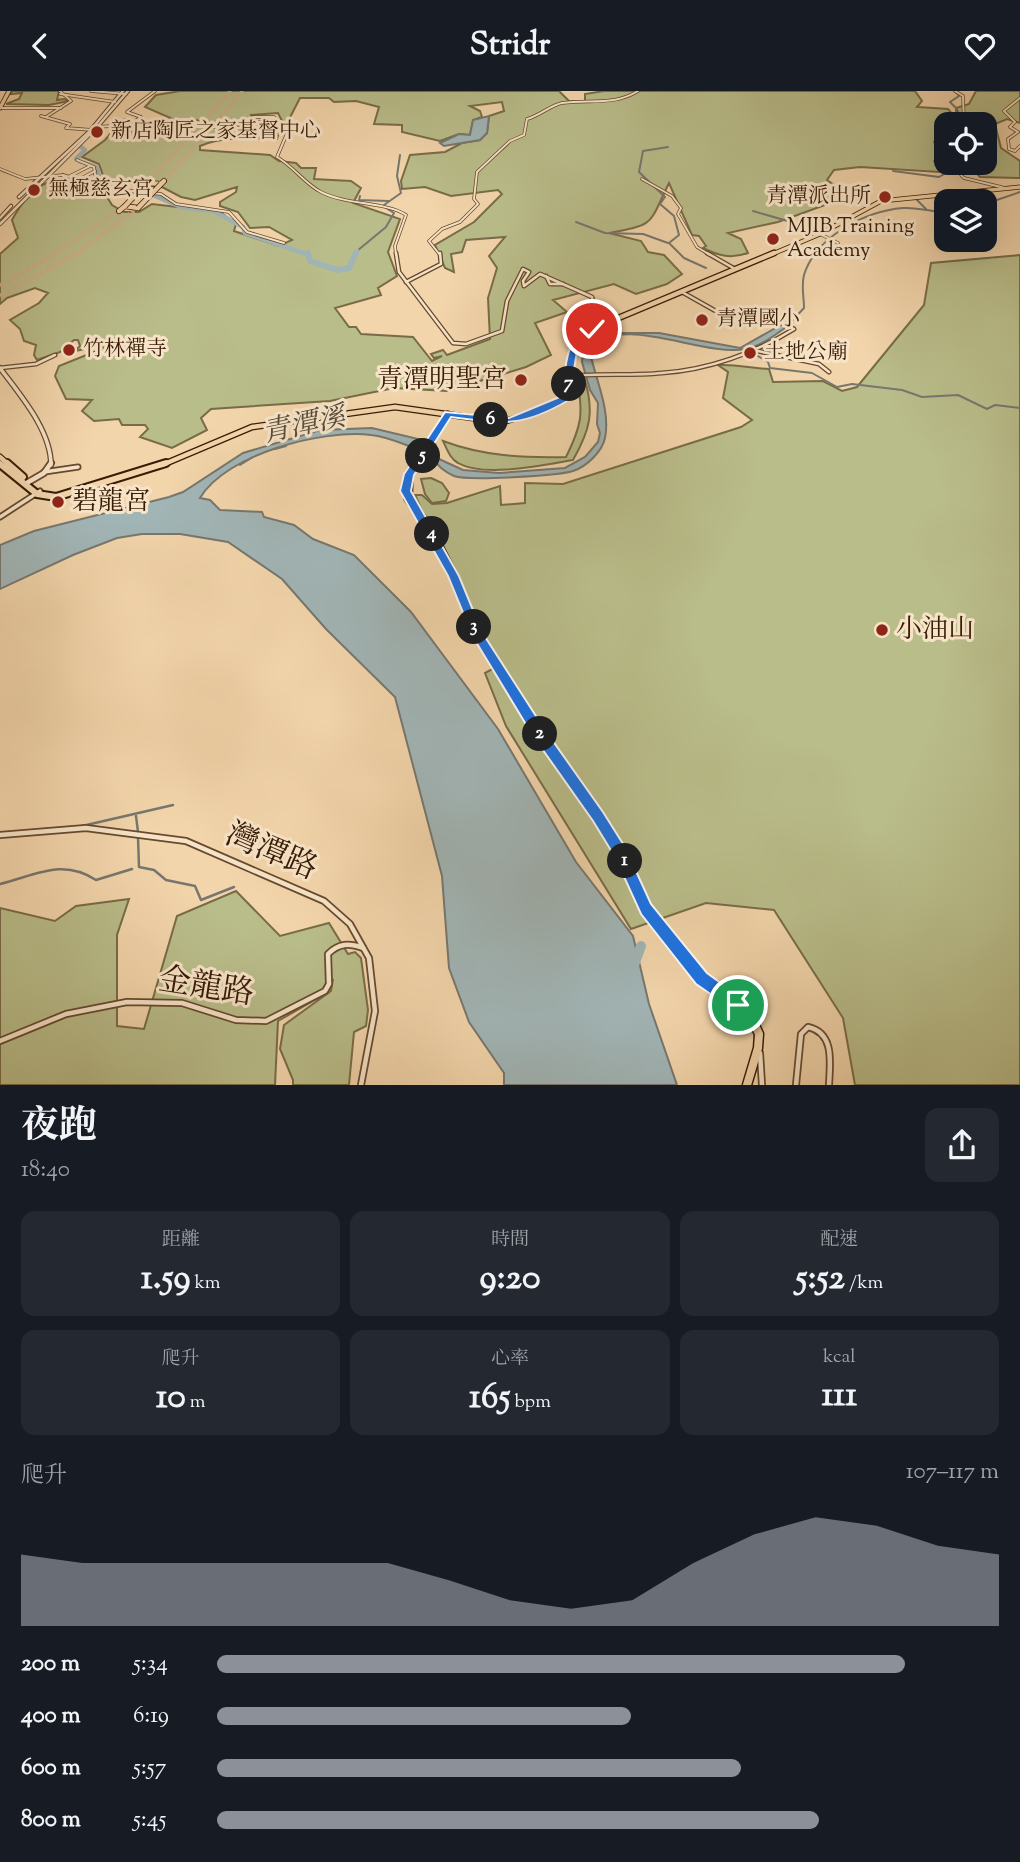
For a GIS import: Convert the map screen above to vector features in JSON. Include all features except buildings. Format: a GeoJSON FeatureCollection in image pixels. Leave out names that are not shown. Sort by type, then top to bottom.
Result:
{"type":"FeatureCollection","features":[{"type":"Feature","properties":{"kind":"highway"},"geometry":{"type":"LineString","coordinates":[[119,211],[148,181],[162,182],[136,209],[125,206]]}},
{"type":"Feature","properties":{"kind":"main road"},"geometry":{"type":"LineString","coordinates":[[0,100],[7,91]]}},
{"type":"Feature","properties":{"kind":"main road"},"geometry":{"type":"LineString","coordinates":[[0,108],[7,91]]}},
{"type":"Feature","properties":{"kind":"main road"},"geometry":{"type":"LineString","coordinates":[[0,457],[39,493],[65,496],[172,461],[252,426],[395,407],[502,422],[516,420],[560,402],[568,393],[577,339],[612,320],[821,235],[886,200],[1020,187]]}},
{"type":"Feature","properties":{"kind":"main road"},"geometry":{"type":"LineString","coordinates":[[448,414],[408,478],[408,498],[431,531],[454,576],[477,634],[538,731],[571,774],[613,840],[646,909],[702,979],[738,1005],[752,1021],[759,1034],[758,1048],[747,1085]]}},
{"type":"Feature","properties":{"kind":"main road"},"geometry":{"type":"LineString","coordinates":[[0,464],[27,483]]}},
{"type":"Feature","properties":{"kind":"street"},"geometry":{"type":"LineString","coordinates":[[91,91],[125,92]]}},
{"type":"Feature","properties":{"kind":"street"},"geometry":{"type":"LineString","coordinates":[[135,121],[141,117],[127,112],[155,91]]}},
{"type":"Feature","properties":{"kind":"street"},"geometry":{"type":"LineString","coordinates":[[406,282],[441,264],[440,253],[429,241],[442,229],[460,222],[478,204],[474,199],[477,172],[510,141],[524,135],[525,120],[541,115],[559,103],[622,101],[638,91]]}},
{"type":"Feature","properties":{"kind":"street"},"geometry":{"type":"LineString","coordinates":[[60,92],[115,102]]}},
{"type":"Feature","properties":{"kind":"street"},"geometry":{"type":"LineString","coordinates":[[46,117],[71,101],[60,92]]}},
{"type":"Feature","properties":{"kind":"street"},"geometry":{"type":"LineString","coordinates":[[0,218],[37,179],[94,128],[125,92]]}},
{"type":"Feature","properties":{"kind":"street"},"geometry":{"type":"LineString","coordinates":[[0,224],[94,128],[125,92]]}},
{"type":"Feature","properties":{"kind":"street"},"geometry":{"type":"LineString","coordinates":[[956,92],[963,96],[964,112]]}},
{"type":"Feature","properties":{"kind":"street"},"geometry":{"type":"LineString","coordinates":[[1020,98],[1004,111],[1009,119],[1015,122],[1010,127],[1018,132],[1008,139],[1009,149],[1015,151],[1020,146]]}},
{"type":"Feature","properties":{"kind":"street"},"geometry":{"type":"LineString","coordinates":[[0,108],[61,109]]}},
{"type":"Feature","properties":{"kind":"street"},"geometry":{"type":"LineString","coordinates":[[41,116],[70,124],[66,128],[113,126],[124,120],[167,130],[193,124],[202,128],[238,126],[254,133],[259,127],[252,118],[275,115],[288,131],[276,157],[293,167],[319,191],[362,205],[396,208],[406,215],[395,246],[399,272],[450,341],[461,345],[502,331],[505,307],[521,269],[529,272],[523,281],[524,286],[537,274],[546,276],[550,283],[565,284],[592,297],[594,309],[612,320]]}},
{"type":"Feature","properties":{"kind":"street"},"geometry":{"type":"LineString","coordinates":[[57,190],[64,186],[92,186],[95,171],[92,165],[77,160]]}},
{"type":"Feature","properties":{"kind":"street"},"geometry":{"type":"LineString","coordinates":[[70,176],[92,165]]}},
{"type":"Feature","properties":{"kind":"street"},"geometry":{"type":"LineString","coordinates":[[0,169],[13,177],[37,179],[63,175],[106,187],[161,194],[176,204],[229,212],[247,232],[285,243]]}},
{"type":"Feature","properties":{"kind":"street"},"geometry":{"type":"LineString","coordinates":[[70,187],[95,171]]}},
{"type":"Feature","properties":{"kind":"street"},"geometry":{"type":"LineString","coordinates":[[63,175],[64,186]]}},
{"type":"Feature","properties":{"kind":"street"},"geometry":{"type":"LineString","coordinates":[[961,175],[1006,188]]}},
{"type":"Feature","properties":{"kind":"street"},"geometry":{"type":"LineString","coordinates":[[642,179],[672,196],[681,208],[678,214],[697,247],[735,269]]}},
{"type":"Feature","properties":{"kind":"street"},"geometry":{"type":"LineString","coordinates":[[85,187],[98,194],[119,195]]}},
{"type":"Feature","properties":{"kind":"street"},"geometry":{"type":"LineString","coordinates":[[98,194],[106,187]]}},
{"type":"Feature","properties":{"kind":"street"},"geometry":{"type":"LineString","coordinates":[[821,235],[834,242]]}},
{"type":"Feature","properties":{"kind":"street"},"geometry":{"type":"LineString","coordinates":[[570,376],[673,372],[751,349],[794,329],[764,316],[721,314],[682,292]]}},
{"type":"Feature","properties":{"kind":"street"},"geometry":{"type":"LineString","coordinates":[[751,349],[793,361],[819,364],[828,372]]}},
{"type":"Feature","properties":{"kind":"street"},"geometry":{"type":"LineString","coordinates":[[0,368],[36,364],[55,355]]}},
{"type":"Feature","properties":{"kind":"street"},"geometry":{"type":"LineString","coordinates":[[0,368],[40,427],[51,464],[44,473]]}},
{"type":"Feature","properties":{"kind":"street"},"geometry":{"type":"LineString","coordinates":[[27,483],[44,473],[78,467]]}},
{"type":"Feature","properties":{"kind":"street"},"geometry":{"type":"LineString","coordinates":[[0,517],[39,493]]}},
{"type":"Feature","properties":{"kind":"street","name":"灣潭路"},"geometry":{"type":"LineString","coordinates":[[0,835],[86,828],[186,841],[324,901],[350,924],[365,949],[374,987],[375,1011],[361,1085]]}},
{"type":"Feature","properties":{"kind":"street","name":"金龍路"},"geometry":{"type":"LineString","coordinates":[[0,1041],[66,1014],[127,1002],[182,1003],[236,1020],[266,1021],[325,991],[329,984],[328,954],[335,946],[345,943],[365,949]]}},
{"type":"Feature","properties":{"kind":"street"},"geometry":{"type":"LineString","coordinates":[[796,1085],[802,1034],[808,1027],[813,1027],[820,1030],[826,1039],[829,1085]]}},
{"type":"Feature","properties":{"kind":"street"},"geometry":{"type":"LineString","coordinates":[[758,1048],[762,1085]]}},
{"type":"Feature","properties":{"kind":"green space"},"geometry":{"type":"Polygon","coordinates":[[[12,91],[59,91],[57,100],[69,101],[49,105],[6,104],[19,99],[22,93],[11,94],[12,91]]]}},
{"type":"Feature","properties":{"kind":"green space"},"geometry":{"type":"Polygon","coordinates":[[[180,91],[559,91],[569,101],[585,102],[585,94],[604,91],[915,91],[922,101],[917,107],[948,109],[950,112],[934,112],[934,172],[860,167],[834,170],[827,180],[850,196],[778,222],[728,233],[741,239],[748,253],[742,255],[720,255],[703,248],[706,246],[699,236],[692,235],[669,183],[649,221],[643,225],[609,233],[641,241],[648,252],[664,255],[682,274],[667,284],[636,294],[614,284],[553,300],[567,312],[535,323],[551,355],[526,367],[447,391],[394,388],[330,401],[211,409],[201,418],[207,430],[172,448],[140,437],[148,429],[145,425],[122,425],[119,419],[94,421],[82,411],[92,400],[66,399],[55,376],[59,366],[104,348],[99,346],[75,351],[80,346],[78,340],[74,340],[60,352],[37,360],[34,355],[36,345],[24,341],[20,329],[10,320],[39,303],[48,293],[35,288],[7,298],[0,304],[0,254],[18,238],[12,220],[35,190],[54,181],[59,186],[52,193],[107,197],[112,205],[124,212],[139,212],[152,204],[220,212],[236,224],[234,231],[279,246],[292,240],[269,227],[250,228],[238,212],[220,206],[220,202],[236,192],[237,187],[195,200],[181,197],[162,187],[105,181],[99,164],[82,157],[105,140],[117,126],[132,132],[150,129],[166,132],[190,125],[236,124],[244,131],[261,131],[259,121],[276,120],[280,129],[277,139],[228,139],[200,146],[200,150],[270,155],[279,161],[296,163],[301,168],[316,168],[314,179],[351,181],[361,188],[353,203],[400,219],[388,252],[397,276],[378,288],[381,295],[335,308],[349,327],[356,327],[361,334],[413,337],[432,361],[442,356],[434,358],[431,354],[443,350],[447,355],[490,339],[488,298],[497,268],[489,256],[505,237],[466,240],[462,252],[451,254],[454,272],[445,268],[435,245],[474,222],[502,194],[498,190],[451,196],[425,187],[402,189],[401,181],[410,155],[445,152],[462,143],[480,140],[487,133],[489,116],[504,111],[502,102],[470,106],[480,111],[482,117],[473,120],[470,135],[459,134],[440,141],[402,132],[402,125],[374,124],[379,107],[356,101],[334,102],[329,98],[300,98],[285,127],[278,113],[251,115],[256,126],[253,130],[235,121],[220,124],[189,119],[177,121],[145,107],[156,95],[180,91]]]}},
{"type":"Feature","properties":{"kind":"green space"},"geometry":{"type":"Polygon","coordinates":[[[976,91],[1020,91],[1020,123],[1007,119],[997,123],[997,112],[958,112],[956,108],[969,104],[976,91]]]}},
{"type":"Feature","properties":{"kind":"green space"},"geometry":{"type":"Polygon","coordinates":[[[997,132],[1001,148],[1020,161],[1020,178],[978,175],[997,175],[997,132]]]}},
{"type":"Feature","properties":{"kind":"green space"},"geometry":{"type":"Polygon","coordinates":[[[1020,255],[1020,1085],[855,1085],[843,1018],[774,910],[706,903],[631,929],[506,726],[485,673],[500,665],[475,630],[415,495],[422,495],[432,504],[447,503],[500,486],[501,505],[525,503],[525,483],[563,484],[741,427],[752,420],[723,398],[728,372],[718,365],[769,369],[773,382],[823,381],[842,391],[857,387],[924,305],[931,263],[1020,255]]]}},
{"type":"Feature","properties":{"kind":"green space"},"geometry":{"type":"Polygon","coordinates":[[[584,377],[589,401],[589,420],[573,460],[514,469],[483,470],[458,463],[449,454],[443,441],[503,455],[566,457],[580,420],[577,380],[584,377]]]}},
{"type":"Feature","properties":{"kind":"green space"},"geometry":{"type":"Polygon","coordinates":[[[431,478],[442,483],[449,493],[446,501],[432,503],[425,494],[421,479],[431,478]]]}},
{"type":"Feature","properties":{"kind":"green space"},"geometry":{"type":"Polygon","coordinates":[[[236,891],[280,936],[329,923],[348,954],[355,952],[361,958],[368,1010],[366,1026],[354,1032],[349,1085],[293,1085],[280,1049],[284,1025],[331,991],[333,979],[320,997],[278,1021],[275,1085],[0,1085],[0,908],[55,921],[76,906],[129,899],[117,935],[117,1026],[144,1029],[177,916],[236,891]]]}},
{"type":"Feature","properties":{"kind":"shaded area"},"geometry":{"type":"Polygon","coordinates":[[[489,116],[487,133],[480,140],[444,146],[440,143],[459,134],[470,135],[473,120],[489,116]]]}},
{"type":"Feature","properties":{"kind":"shaded area"},"geometry":{"type":"Polygon","coordinates":[[[788,321],[792,323],[770,339],[745,349],[727,350],[642,335],[604,338],[589,348],[604,404],[605,438],[601,449],[593,458],[573,471],[513,477],[454,476],[444,471],[427,452],[378,436],[351,434],[303,441],[253,457],[213,482],[200,498],[210,500],[220,510],[262,512],[264,517],[294,525],[313,539],[354,555],[411,612],[498,729],[576,862],[633,936],[649,1004],[677,1085],[504,1085],[504,1073],[469,1022],[449,968],[442,876],[395,697],[326,629],[282,579],[228,542],[180,534],[142,534],[117,538],[73,555],[0,589],[0,545],[34,531],[183,492],[243,453],[320,430],[372,428],[435,443],[439,459],[463,470],[499,473],[565,468],[585,457],[598,442],[598,403],[590,390],[582,362],[584,345],[595,336],[608,333],[659,333],[740,348],[788,321]]]}},
{"type":"Feature","properties":{"kind":"waterway"},"geometry":{"type":"LineString","coordinates":[[956,92],[959,96],[950,102],[956,112]]}},
{"type":"Feature","properties":{"kind":"waterway"},"geometry":{"type":"LineString","coordinates":[[76,159],[85,150],[81,147]]}},
{"type":"Feature","properties":{"kind":"waterway"},"geometry":{"type":"LineString","coordinates":[[668,147],[643,151],[639,172],[665,197],[660,204],[674,216],[679,235],[669,243],[684,258],[706,268]]}},
{"type":"Feature","properties":{"kind":"waterway"},"geometry":{"type":"LineString","coordinates":[[384,205],[401,193],[397,176],[400,155]]}},
{"type":"Feature","properties":{"kind":"waterway"},"geometry":{"type":"LineString","coordinates":[[79,161],[96,167],[101,182],[119,189]]}},
{"type":"Feature","properties":{"kind":"waterway"},"geometry":{"type":"LineString","coordinates":[[893,171],[939,177],[943,175]]}},
{"type":"Feature","properties":{"kind":"waterway","name":"青潭溪"},"geometry":{"type":"LineString","coordinates":[[997,200],[1020,192]]}},
{"type":"Feature","properties":{"kind":"waterway"},"geometry":{"type":"LineString","coordinates":[[155,196],[181,207],[213,211]]}},
{"type":"Feature","properties":{"kind":"waterway"},"geometry":{"type":"LineString","coordinates":[[360,196],[359,200],[389,201]]}},
{"type":"Feature","properties":{"kind":"waterway"},"geometry":{"type":"LineString","coordinates":[[916,199],[926,209]]}},
{"type":"Feature","properties":{"kind":"waterway"},"geometry":{"type":"LineString","coordinates":[[357,251],[386,227],[394,213],[386,208]]}},
{"type":"Feature","properties":{"kind":"waterway","name":"青潭溪"},"geometry":{"type":"LineString","coordinates":[[789,324],[804,308],[803,279],[810,261],[831,237],[859,220],[889,210],[914,208],[934,211]]}},
{"type":"Feature","properties":{"kind":"waterway"},"geometry":{"type":"LineString","coordinates":[[753,211],[798,224]]}},
{"type":"Feature","properties":{"kind":"waterway"},"geometry":{"type":"LineString","coordinates":[[215,212],[243,227],[245,233],[308,255]]}},
{"type":"Feature","properties":{"kind":"waterway"},"geometry":{"type":"LineString","coordinates":[[576,222],[605,233],[643,234],[668,243]]}},
{"type":"Feature","properties":{"kind":"waterway"},"geometry":{"type":"LineString","coordinates":[[308,255],[310,261],[337,270],[349,268],[356,253]]}},
{"type":"Feature","properties":{"kind":"waterway"},"geometry":{"type":"LineString","coordinates":[[746,349],[768,362],[770,368],[812,373],[837,387],[852,384],[902,390],[922,397],[958,395],[987,409],[995,405],[1020,408]]}},
{"type":"Feature","properties":{"kind":"waterway","name":"青潭溪"},"geometry":{"type":"LineString","coordinates":[[275,449],[286,446]]}},
{"type":"Feature","properties":{"kind":"waterway","name":"青潭溪"},"geometry":{"type":"LineString","coordinates":[[240,465],[253,457]]}},
{"type":"Feature","properties":{"kind":"waterway"},"geometry":{"type":"LineString","coordinates":[[82,826],[173,805]]}},
{"type":"Feature","properties":{"kind":"waterway"},"geometry":{"type":"LineString","coordinates":[[136,816],[138,832]]}},
{"type":"Feature","properties":{"kind":"waterway"},"geometry":{"type":"LineString","coordinates":[[33,830],[73,827]]}},
{"type":"Feature","properties":{"kind":"waterway"},"geometry":{"type":"LineString","coordinates":[[138,837],[139,867],[154,870],[166,880],[195,886],[201,900],[234,887]]}},
{"type":"Feature","properties":{"kind":"waterway"},"geometry":{"type":"LineString","coordinates":[[0,884],[49,870],[72,870],[96,880],[132,869]]}},
{"type":"Feature","properties":{"kind":"waterway"},"geometry":{"type":"LineString","coordinates":[[634,965],[641,946]]}},
{"type":"Feature","properties":{"kind":"tunnel"},"geometry":{"type":"LineString","coordinates":[[150,180],[231,91]]}},
{"type":"Feature","properties":{"kind":"tunnel"},"geometry":{"type":"LineString","coordinates":[[164,181],[243,91]]}},
{"type":"Feature","properties":{"kind":"tunnel"},"geometry":{"type":"LineString","coordinates":[[57,253],[119,211]]}},
{"type":"Feature","properties":{"kind":"tunnel"},"geometry":{"type":"LineString","coordinates":[[76,254],[134,211]]}},
{"type":"Feature","properties":{"kind":"tunnel"},"geometry":{"type":"LineString","coordinates":[[0,286],[57,253]]}},
{"type":"Feature","properties":{"kind":"tunnel"},"geometry":{"type":"LineString","coordinates":[[0,296],[76,254]]}},
{"type":"Feature","properties":{"kind":"place","name":"新店陶匠之家基督中心"},"geometry":{"type":"Point","coordinates":[97,132]}},
{"type":"Feature","properties":{"kind":"place","name":"無極慈玄宮"},"geometry":{"type":"Point","coordinates":[34,190]}},
{"type":"Feature","properties":{"kind":"place","name":"青潭派出所"},"geometry":{"type":"Point","coordinates":[885,197]}},
{"type":"Feature","properties":{"kind":"place","name":"MJIB Training Academy"},"geometry":{"type":"Point","coordinates":[773,239]}},
{"type":"Feature","properties":{"kind":"place","name":"青潭國小"},"geometry":{"type":"Point","coordinates":[702,320]}},
{"type":"Feature","properties":{"kind":"place","name":"竹林禪寺"},"geometry":{"type":"Point","coordinates":[69,350]}},
{"type":"Feature","properties":{"kind":"place","name":"土地公廟"},"geometry":{"type":"Point","coordinates":[750,353]}},
{"type":"Feature","properties":{"kind":"place","name":"青潭明聖宮"},"geometry":{"type":"Point","coordinates":[521,380]}},
{"type":"Feature","properties":{"kind":"place","name":"碧龍宮"},"geometry":{"type":"Point","coordinates":[58,502]}},
{"type":"Feature","properties":{"kind":"place","name":"小油山"},"geometry":{"type":"Point","coordinates":[882,630]}},
{"type":"Feature","properties":{"kind":"route"},"geometry":{"type":"LineString","coordinates":[[592,329],[580,336],[574,345],[566,397],[550,407],[510,421],[448,414],[409,474],[406,491],[411,504],[431,531],[454,576],[477,634],[524,710],[565,765],[598,816],[630,871],[646,909],[702,979],[738,1005]]}}]}
